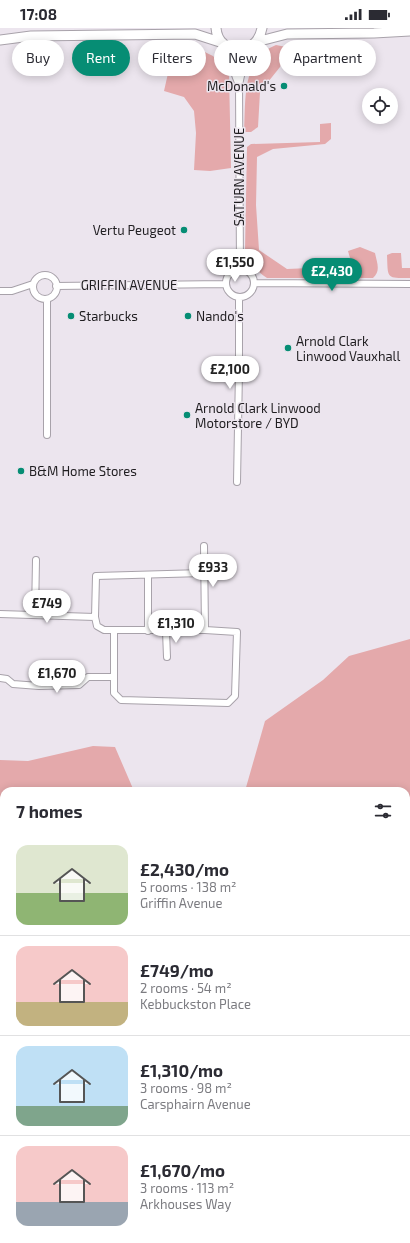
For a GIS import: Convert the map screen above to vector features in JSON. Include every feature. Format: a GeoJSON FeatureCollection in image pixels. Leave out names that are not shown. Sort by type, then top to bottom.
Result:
{"type":"FeatureCollection","features":[{"type":"Feature","properties":{"kind":"main road"},"geometry":{"type":"LineString","coordinates":[[216,28],[218,37],[221,40]]}},
{"type":"Feature","properties":{"kind":"main road"},"geometry":{"type":"LineString","coordinates":[[257,40],[262,28]]}},
{"type":"Feature","properties":{"kind":"main road"},"geometry":{"type":"LineString","coordinates":[[266,40],[287,34],[410,31]]}},
{"type":"Feature","properties":{"kind":"main road"},"geometry":{"type":"LineString","coordinates":[[0,40],[31,36],[196,34],[214,40]]}},
{"type":"Feature","properties":{"kind":"street","name":"SATURN AVENUE"},"geometry":{"type":"LineString","coordinates":[[236,76],[239,85]]}},
{"type":"Feature","properties":{"kind":"street","name":"SATURN AVENUE"},"geometry":{"type":"LineString","coordinates":[[240,268],[239,85],[241,76]]}},
{"type":"Feature","properties":{"kind":"street"},"geometry":{"type":"LineString","coordinates":[[240,268],[247,270],[251,274],[254,283],[250,293],[239,297],[230,294],[225,284],[227,276],[230,272],[240,268]]}},
{"type":"Feature","properties":{"kind":"street"},"geometry":{"type":"LineString","coordinates":[[0,291],[12,291],[33,284],[37,278],[44,275],[54,279],[56,286],[55,293],[47,299],[43,299],[36,295],[33,284]]}},
{"type":"Feature","properties":{"kind":"street"},"geometry":{"type":"LineString","coordinates":[[254,283],[410,284]]}},
{"type":"Feature","properties":{"kind":"street","name":"GRIFFIN AVENUE"},"geometry":{"type":"LineString","coordinates":[[56,286],[225,284]]}},
{"type":"Feature","properties":{"kind":"street"},"geometry":{"type":"LineString","coordinates":[[237,482],[239,297]]}},
{"type":"Feature","properties":{"kind":"street"},"geometry":{"type":"LineString","coordinates":[[47,299],[47,435]]}},
{"type":"Feature","properties":{"kind":"street"},"geometry":{"type":"LineString","coordinates":[[204,546],[203,573],[205,630]]}},
{"type":"Feature","properties":{"kind":"street"},"geometry":{"type":"LineString","coordinates":[[35,615],[36,560]]}},
{"type":"Feature","properties":{"kind":"street"},"geometry":{"type":"LineString","coordinates":[[114,630],[114,693],[121,700],[228,703],[235,696],[237,632],[205,630],[148,631],[114,630],[104,630],[97,626],[95,617],[96,576],[203,573]]}},
{"type":"Feature","properties":{"kind":"street"},"geometry":{"type":"LineString","coordinates":[[148,575],[148,631]]}},
{"type":"Feature","properties":{"kind":"street"},"geometry":{"type":"LineString","coordinates":[[0,614],[95,617]]}},
{"type":"Feature","properties":{"kind":"street"},"geometry":{"type":"LineString","coordinates":[[166,631],[167,657]]}},
{"type":"Feature","properties":{"kind":"street"},"geometry":{"type":"LineString","coordinates":[[0,678],[7,679],[13,684],[56,686],[79,685],[88,678],[114,677]]}},
{"type":"Feature","properties":{"kind":"shaded area"},"geometry":{"type":"Polygon","coordinates":[[[276,45],[279,46],[279,68],[260,92],[258,127],[251,132],[244,132],[246,95],[250,76],[271,76],[271,48],[276,45]]]}},
{"type":"Feature","properties":{"kind":"shaded area"},"geometry":{"type":"Polygon","coordinates":[[[206,53],[214,57],[214,76],[229,76],[231,168],[210,171],[194,170],[196,133],[194,111],[184,97],[164,91],[167,76],[206,76],[206,53]]]}},
{"type":"Feature","properties":{"kind":"shaded area"},"geometry":{"type":"Polygon","coordinates":[[[331,123],[331,139],[325,144],[273,149],[257,157],[256,205],[259,250],[287,269],[357,266],[356,261],[350,258],[348,251],[360,247],[375,253],[378,267],[377,273],[373,278],[267,278],[254,266],[245,250],[247,147],[251,144],[320,142],[320,124],[331,123]]]}},
{"type":"Feature","properties":{"kind":"shaded area"},"geometry":{"type":"Polygon","coordinates":[[[392,253],[401,253],[402,268],[410,268],[410,278],[396,278],[390,276],[388,273],[387,255],[392,253]]]}},
{"type":"Feature","properties":{"kind":"shaded area"},"geometry":{"type":"Polygon","coordinates":[[[410,639],[410,787],[246,787],[265,721],[323,680],[349,656],[410,639]]]}},
{"type":"Feature","properties":{"kind":"shaded area"},"geometry":{"type":"Polygon","coordinates":[[[93,746],[115,747],[132,787],[0,787],[0,760],[28,761],[93,746]]]}},
{"type":"Feature","properties":{"kind":"place","name":"McDonald's"},"geometry":{"type":"Point","coordinates":[284,86]}},
{"type":"Feature","properties":{"kind":"place","name":"Vertu Peugeot"},"geometry":{"type":"Point","coordinates":[184,230]}},
{"type":"Feature","properties":{"kind":"place","name":"Starbucks"},"geometry":{"type":"Point","coordinates":[71,316]}},
{"type":"Feature","properties":{"kind":"place","name":"Nando's"},"geometry":{"type":"Point","coordinates":[188,316]}},
{"type":"Feature","properties":{"kind":"place","name":"Arnold Clark Linwood Vauxhall"},"geometry":{"type":"Point","coordinates":[288,348]}},
{"type":"Feature","properties":{"kind":"place","name":"Arnold Clark Linwood Motorstore / BYD"},"geometry":{"type":"Point","coordinates":[187,415]}},
{"type":"Feature","properties":{"kind":"place","name":"B&M Home Stores"},"geometry":{"type":"Point","coordinates":[21,471]}}]}
